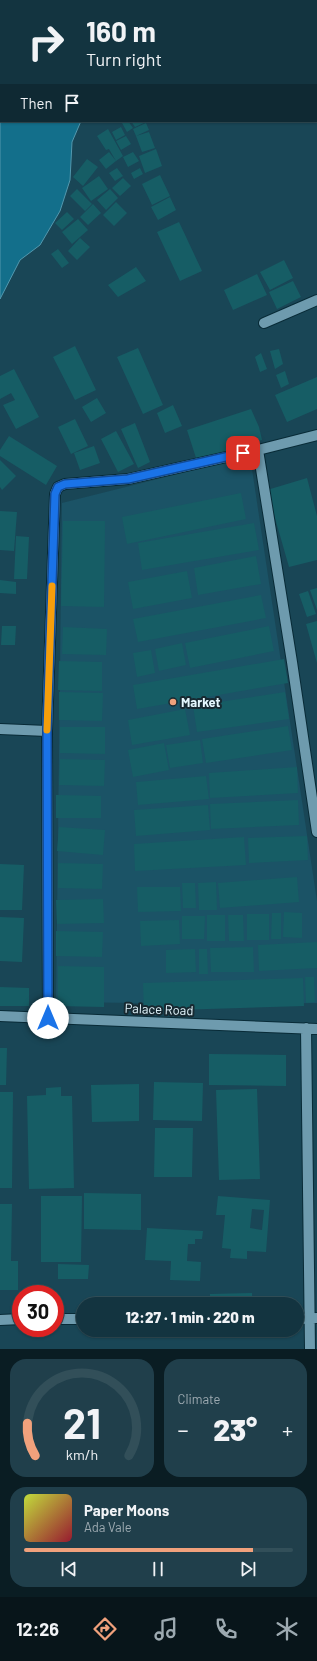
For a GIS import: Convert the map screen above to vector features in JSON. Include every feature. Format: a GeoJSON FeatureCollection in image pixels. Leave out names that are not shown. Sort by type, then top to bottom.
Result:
{"type":"FeatureCollection","features":[{"type":"Feature","properties":{"kind":"street"},"geometry":{"type":"LineString","coordinates":[[264,323],[317,300]]}},
{"type":"Feature","properties":{"kind":"street"},"geometry":{"type":"LineString","coordinates":[[48,1018],[47,730],[54,504],[55,494],[58,487],[65,484],[128,479],[258,450],[317,435]]}},
{"type":"Feature","properties":{"kind":"street"},"geometry":{"type":"LineString","coordinates":[[258,450],[292,662],[317,832]]}},
{"type":"Feature","properties":{"kind":"street"},"geometry":{"type":"LineString","coordinates":[[0,728],[47,730]]}},
{"type":"Feature","properties":{"kind":"street","name":"Palace Road"},"geometry":{"type":"LineString","coordinates":[[0,1016],[317,1029]]}},
{"type":"Feature","properties":{"kind":"street"},"geometry":{"type":"LineString","coordinates":[[306,1028],[313,1318],[310,1349]]}},
{"type":"Feature","properties":{"kind":"street"},"geometry":{"type":"LineString","coordinates":[[64,1319],[76,1319]]}},
{"type":"Feature","properties":{"kind":"street"},"geometry":{"type":"LineString","coordinates":[[0,1320],[12,1320]]}},
{"type":"Feature","properties":{"kind":"shaded area"},"geometry":{"type":"Polygon","coordinates":[[[0,122],[81,122],[72,142],[70,180],[60,211],[40,245],[20,260],[0,299],[0,122]]]}},
{"type":"Feature","properties":{"kind":"shaded area","name":"Market"},"geometry":{"type":"Polygon","coordinates":[[[250,456],[317,901],[317,1003],[225,1004],[56,1002],[62,503],[250,456]]]}},
{"type":"Feature","properties":{"kind":"building"},"geometry":{"type":"Polygon","coordinates":[[[122,122],[129,122],[133,128],[127,132],[122,122]]]}},
{"type":"Feature","properties":{"kind":"building"},"geometry":{"type":"Polygon","coordinates":[[[132,122],[146,122],[135,127],[132,122]]]}},
{"type":"Feature","properties":{"kind":"building"},"geometry":{"type":"Polygon","coordinates":[[[146,123],[149,130],[136,136],[133,129],[146,123]]]}},
{"type":"Feature","properties":{"kind":"building"},"geometry":{"type":"Polygon","coordinates":[[[121,127],[125,135],[116,140],[112,132],[121,127]]]}},
{"type":"Feature","properties":{"kind":"building"},"geometry":{"type":"Polygon","coordinates":[[[108,129],[123,156],[116,161],[109,149],[106,150],[97,136],[108,129]]]}},
{"type":"Feature","properties":{"kind":"building"},"geometry":{"type":"Polygon","coordinates":[[[149,132],[155,148],[142,152],[136,136],[149,132]]]}},
{"type":"Feature","properties":{"kind":"building"},"geometry":{"type":"Polygon","coordinates":[[[126,136],[131,144],[121,150],[116,141],[126,136]]]}},
{"type":"Feature","properties":{"kind":"building"},"geometry":{"type":"Polygon","coordinates":[[[156,149],[162,166],[145,173],[139,156],[156,149]]]}},
{"type":"Feature","properties":{"kind":"building"},"geometry":{"type":"Polygon","coordinates":[[[109,152],[116,161],[106,169],[99,160],[109,152]]]}},
{"type":"Feature","properties":{"kind":"building"},"geometry":{"type":"Polygon","coordinates":[[[133,152],[139,161],[128,167],[123,157],[133,152]]]}},
{"type":"Feature","properties":{"kind":"building"},"geometry":{"type":"Polygon","coordinates":[[[87,159],[98,167],[83,186],[73,177],[87,159]]]}},
{"type":"Feature","properties":{"kind":"building"},"geometry":{"type":"Polygon","coordinates":[[[117,168],[123,176],[115,181],[109,173],[117,168]]]}},
{"type":"Feature","properties":{"kind":"building"},"geometry":{"type":"Polygon","coordinates":[[[140,168],[143,174],[134,179],[131,173],[140,168]]]}},
{"type":"Feature","properties":{"kind":"building"},"geometry":{"type":"Polygon","coordinates":[[[160,175],[170,196],[152,205],[142,184],[160,175]]]}},
{"type":"Feature","properties":{"kind":"building"},"geometry":{"type":"Polygon","coordinates":[[[99,176],[108,189],[91,201],[82,188],[99,176]]]}},
{"type":"Feature","properties":{"kind":"building"},"geometry":{"type":"Polygon","coordinates":[[[123,178],[131,186],[120,196],[112,188],[123,178]]]}},
{"type":"Feature","properties":{"kind":"building"},"geometry":{"type":"Polygon","coordinates":[[[77,189],[92,204],[85,211],[70,196],[77,189]]]}},
{"type":"Feature","properties":{"kind":"building"},"geometry":{"type":"Polygon","coordinates":[[[110,189],[118,198],[106,210],[97,200],[110,189]]]}},
{"type":"Feature","properties":{"kind":"building"},"geometry":{"type":"Polygon","coordinates":[[[170,197],[176,210],[158,220],[151,207],[170,197]]]}},
{"type":"Feature","properties":{"kind":"building"},"geometry":{"type":"Polygon","coordinates":[[[116,202],[127,213],[114,226],[103,215],[116,202]]]}},
{"type":"Feature","properties":{"kind":"building"},"geometry":{"type":"Polygon","coordinates":[[[93,204],[101,213],[88,225],[80,217],[93,204]]]}},
{"type":"Feature","properties":{"kind":"building"},"geometry":{"type":"Polygon","coordinates":[[[67,212],[74,219],[62,230],[55,223],[67,212]]]}},
{"type":"Feature","properties":{"kind":"building"},"geometry":{"type":"Polygon","coordinates":[[[78,219],[88,230],[72,244],[62,232],[78,219]]]}},
{"type":"Feature","properties":{"kind":"building"},"geometry":{"type":"Polygon","coordinates":[[[179,222],[202,271],[180,281],[157,232],[179,222]]]}},
{"type":"Feature","properties":{"kind":"building"},"geometry":{"type":"Polygon","coordinates":[[[80,238],[90,247],[77,260],[68,251],[80,238]]]}},
{"type":"Feature","properties":{"kind":"building"},"geometry":{"type":"Polygon","coordinates":[[[58,249],[69,263],[62,268],[51,254],[58,249]]]}},
{"type":"Feature","properties":{"kind":"building"},"geometry":{"type":"Polygon","coordinates":[[[284,260],[293,278],[270,290],[260,272],[284,260]]]}},
{"type":"Feature","properties":{"kind":"building"},"geometry":{"type":"Polygon","coordinates":[[[136,267],[146,281],[118,297],[108,285],[136,267]]]}},
{"type":"Feature","properties":{"kind":"building"},"geometry":{"type":"Polygon","coordinates":[[[257,274],[267,295],[233,310],[224,290],[257,274]]]}},
{"type":"Feature","properties":{"kind":"building"},"geometry":{"type":"Polygon","coordinates":[[[293,281],[301,297],[277,309],[269,292],[293,281]]]}},
{"type":"Feature","properties":{"kind":"building"},"geometry":{"type":"Polygon","coordinates":[[[75,346],[96,390],[75,400],[53,357],[75,346]]]}},
{"type":"Feature","properties":{"kind":"building"},"geometry":{"type":"Polygon","coordinates":[[[138,348],[163,405],[143,414],[117,357],[138,348]]]}},
{"type":"Feature","properties":{"kind":"building"},"geometry":{"type":"Polygon","coordinates":[[[279,349],[283,364],[275,369],[270,351],[279,349]]]}},
{"type":"Feature","properties":{"kind":"building"},"geometry":{"type":"Polygon","coordinates":[[[261,353],[267,369],[260,372],[255,357],[261,353]]]}},
{"type":"Feature","properties":{"kind":"building"},"geometry":{"type":"Polygon","coordinates":[[[14,369],[39,417],[16,429],[3,405],[15,400],[11,393],[0,399],[0,376],[14,369]]]}},
{"type":"Feature","properties":{"kind":"building"},"geometry":{"type":"Polygon","coordinates":[[[285,371],[289,384],[281,388],[276,375],[285,371]]]}},
{"type":"Feature","properties":{"kind":"building"},"geometry":{"type":"Polygon","coordinates":[[[317,377],[317,409],[287,422],[275,395],[317,377]]]}},
{"type":"Feature","properties":{"kind":"building"},"geometry":{"type":"Polygon","coordinates":[[[97,398],[106,413],[91,422],[82,407],[97,398]]]}},
{"type":"Feature","properties":{"kind":"building"},"geometry":{"type":"Polygon","coordinates":[[[173,405],[182,426],[165,433],[157,413],[173,405]]]}},
{"type":"Feature","properties":{"kind":"building"},"geometry":{"type":"Polygon","coordinates":[[[251,409],[259,427],[262,440],[197,461],[187,430],[251,409]]]}},
{"type":"Feature","properties":{"kind":"building"},"geometry":{"type":"Polygon","coordinates":[[[75,419],[88,446],[71,454],[58,427],[75,419]]]}},
{"type":"Feature","properties":{"kind":"building"},"geometry":{"type":"Polygon","coordinates":[[[135,423],[150,462],[138,468],[121,429],[135,423]]]}},
{"type":"Feature","properties":{"kind":"building"},"geometry":{"type":"Polygon","coordinates":[[[116,431],[134,464],[118,472],[101,439],[116,431]]]}},
{"type":"Feature","properties":{"kind":"building"},"geometry":{"type":"Polygon","coordinates":[[[9,436],[57,466],[46,485],[0,456],[0,450],[9,436]]]}},
{"type":"Feature","properties":{"kind":"building"},"geometry":{"type":"Polygon","coordinates":[[[94,446],[100,463],[80,470],[74,453],[94,446]]]}},
{"type":"Feature","properties":{"kind":"building"},"geometry":{"type":"Polygon","coordinates":[[[0,460],[16,476],[2,490],[0,487],[0,460]]]}},
{"type":"Feature","properties":{"kind":"building"},"geometry":{"type":"Polygon","coordinates":[[[307,478],[317,516],[317,560],[289,567],[267,490],[307,478]]]}},
{"type":"Feature","properties":{"kind":"building"},"geometry":{"type":"Polygon","coordinates":[[[241,493],[246,519],[127,544],[122,517],[241,493]]]}},
{"type":"Feature","properties":{"kind":"building"},"geometry":{"type":"Polygon","coordinates":[[[0,511],[17,512],[14,551],[0,550],[0,511]]]}},
{"type":"Feature","properties":{"kind":"building"},"geometry":{"type":"Polygon","coordinates":[[[63,521],[105,521],[104,607],[61,606],[63,521]]]}},
{"type":"Feature","properties":{"kind":"building"},"geometry":{"type":"Polygon","coordinates":[[[254,523],[259,550],[142,570],[138,543],[254,523]]]}},
{"type":"Feature","properties":{"kind":"building"},"geometry":{"type":"Polygon","coordinates":[[[16,536],[29,537],[27,579],[14,579],[16,536]]]}},
{"type":"Feature","properties":{"kind":"building"},"geometry":{"type":"Polygon","coordinates":[[[256,556],[261,584],[198,595],[194,568],[256,556]]]}},
{"type":"Feature","properties":{"kind":"building"},"geometry":{"type":"Polygon","coordinates":[[[187,571],[192,598],[133,609],[128,582],[187,571]]]}},
{"type":"Feature","properties":{"kind":"building"},"geometry":{"type":"Polygon","coordinates":[[[0,580],[16,582],[16,594],[0,593],[0,580]]]}},
{"type":"Feature","properties":{"kind":"building"},"geometry":{"type":"Polygon","coordinates":[[[317,588],[317,610],[310,590],[317,588]]]}},
{"type":"Feature","properties":{"kind":"building"},"geometry":{"type":"Polygon","coordinates":[[[308,591],[316,614],[307,617],[299,594],[308,591]]]}},
{"type":"Feature","properties":{"kind":"building"},"geometry":{"type":"Polygon","coordinates":[[[261,595],[266,618],[138,642],[133,619],[261,595]]]}},
{"type":"Feature","properties":{"kind":"building"},"geometry":{"type":"Polygon","coordinates":[[[317,621],[317,663],[306,624],[317,621]]]}},
{"type":"Feature","properties":{"kind":"building"},"geometry":{"type":"Polygon","coordinates":[[[2,626],[16,626],[15,645],[1,645],[2,626]]]}},
{"type":"Feature","properties":{"kind":"building"},"geometry":{"type":"Polygon","coordinates":[[[269,626],[274,651],[190,668],[185,643],[269,626]]]}},
{"type":"Feature","properties":{"kind":"building"},"geometry":{"type":"Polygon","coordinates":[[[63,627],[107,629],[106,655],[62,654],[63,627]]]}},
{"type":"Feature","properties":{"kind":"building"},"geometry":{"type":"Polygon","coordinates":[[[182,643],[186,665],[159,671],[155,649],[182,643]]]}},
{"type":"Feature","properties":{"kind":"building"},"geometry":{"type":"Polygon","coordinates":[[[151,650],[155,673],[137,677],[133,653],[151,650]]]}},
{"type":"Feature","properties":{"kind":"building"},"geometry":{"type":"Polygon","coordinates":[[[284,659],[288,683],[137,709],[133,685],[284,659]]]}},
{"type":"Feature","properties":{"kind":"building"},"geometry":{"type":"Polygon","coordinates":[[[59,661],[102,662],[102,691],[58,690],[59,661]]]}},
{"type":"Feature","properties":{"kind":"building"},"geometry":{"type":"Polygon","coordinates":[[[59,692],[103,693],[102,721],[59,720],[59,692]]]}},
{"type":"Feature","properties":{"kind":"building"},"geometry":{"type":"Polygon","coordinates":[[[285,692],[289,719],[197,732],[193,706],[285,692]]]}},
{"type":"Feature","properties":{"kind":"building"},"geometry":{"type":"Polygon","coordinates":[[[185,709],[190,735],[132,745],[128,720],[185,709]]]}},
{"type":"Feature","properties":{"kind":"building"},"geometry":{"type":"Polygon","coordinates":[[[288,726],[292,750],[206,763],[202,739],[288,726]]]}},
{"type":"Feature","properties":{"kind":"building"},"geometry":{"type":"Polygon","coordinates":[[[60,727],[105,727],[105,754],[60,753],[60,727]]]}},
{"type":"Feature","properties":{"kind":"building"},"geometry":{"type":"Polygon","coordinates":[[[200,740],[203,763],[170,768],[166,745],[200,740]]]}},
{"type":"Feature","properties":{"kind":"building"},"geometry":{"type":"Polygon","coordinates":[[[164,743],[169,770],[133,777],[128,750],[164,743]]]}},
{"type":"Feature","properties":{"kind":"building"},"geometry":{"type":"Polygon","coordinates":[[[60,759],[105,760],[104,786],[59,785],[60,759]]]}},
{"type":"Feature","properties":{"kind":"building"},"geometry":{"type":"Polygon","coordinates":[[[297,767],[298,793],[210,798],[209,773],[297,767]]]}},
{"type":"Feature","properties":{"kind":"building"},"geometry":{"type":"Polygon","coordinates":[[[206,776],[209,799],[138,805],[136,782],[206,776]]]}},
{"type":"Feature","properties":{"kind":"building"},"geometry":{"type":"Polygon","coordinates":[[[56,795],[101,796],[101,818],[56,818],[56,795]]]}},
{"type":"Feature","properties":{"kind":"building"},"geometry":{"type":"Polygon","coordinates":[[[298,800],[299,825],[211,829],[210,804],[298,800]]]}},
{"type":"Feature","properties":{"kind":"building"},"geometry":{"type":"Polygon","coordinates":[[[208,805],[210,830],[136,836],[134,810],[208,805]]]}},
{"type":"Feature","properties":{"kind":"building"},"geometry":{"type":"Polygon","coordinates":[[[59,827],[105,830],[103,855],[57,851],[59,827]]]}},
{"type":"Feature","properties":{"kind":"building"},"geometry":{"type":"Polygon","coordinates":[[[307,836],[308,860],[249,863],[248,838],[307,836]]]}},
{"type":"Feature","properties":{"kind":"building"},"geometry":{"type":"Polygon","coordinates":[[[244,837],[246,865],[135,871],[134,844],[244,837]]]}},
{"type":"Feature","properties":{"kind":"building"},"geometry":{"type":"Polygon","coordinates":[[[58,863],[103,864],[102,889],[58,888],[58,863]]]}},
{"type":"Feature","properties":{"kind":"building"},"geometry":{"type":"Polygon","coordinates":[[[0,864],[24,865],[22,910],[0,910],[0,864]]]}},
{"type":"Feature","properties":{"kind":"building"},"geometry":{"type":"Polygon","coordinates":[[[297,877],[299,902],[220,908],[218,883],[297,877]]]}},
{"type":"Feature","properties":{"kind":"building"},"geometry":{"type":"Polygon","coordinates":[[[216,882],[217,910],[199,910],[198,883],[216,882]]]}},
{"type":"Feature","properties":{"kind":"building"},"geometry":{"type":"Polygon","coordinates":[[[182,883],[195,883],[196,908],[183,908],[182,883]]]}},
{"type":"Feature","properties":{"kind":"building"},"geometry":{"type":"Polygon","coordinates":[[[137,887],[180,887],[181,911],[138,912],[137,887]]]}},
{"type":"Feature","properties":{"kind":"building"},"geometry":{"type":"Polygon","coordinates":[[[103,899],[104,923],[57,924],[56,900],[103,899]]]}},
{"type":"Feature","properties":{"kind":"building"},"geometry":{"type":"Polygon","coordinates":[[[284,912],[302,913],[302,938],[283,937],[284,912]]]}},
{"type":"Feature","properties":{"kind":"building"},"geometry":{"type":"Polygon","coordinates":[[[272,913],[281,913],[281,939],[271,939],[272,913]]]}},
{"type":"Feature","properties":{"kind":"building"},"geometry":{"type":"Polygon","coordinates":[[[247,914],[269,914],[269,940],[247,940],[247,914]]]}},
{"type":"Feature","properties":{"kind":"building"},"geometry":{"type":"Polygon","coordinates":[[[207,915],[225,915],[225,941],[207,941],[207,915]]]}},
{"type":"Feature","properties":{"kind":"building"},"geometry":{"type":"Polygon","coordinates":[[[228,915],[243,915],[244,941],[229,941],[228,915]]]}},
{"type":"Feature","properties":{"kind":"building"},"geometry":{"type":"Polygon","coordinates":[[[182,916],[205,916],[204,939],[182,939],[182,916]]]}},
{"type":"Feature","properties":{"kind":"building"},"geometry":{"type":"Polygon","coordinates":[[[0,917],[24,918],[22,962],[0,961],[0,917]]]}},
{"type":"Feature","properties":{"kind":"building"},"geometry":{"type":"Polygon","coordinates":[[[179,920],[180,944],[141,946],[140,921],[179,920]]]}},
{"type":"Feature","properties":{"kind":"building"},"geometry":{"type":"Polygon","coordinates":[[[56,931],[103,932],[102,957],[56,956],[56,931]]]}},
{"type":"Feature","properties":{"kind":"building"},"geometry":{"type":"Polygon","coordinates":[[[317,942],[317,968],[259,971],[258,945],[317,942]]]}},
{"type":"Feature","properties":{"kind":"building"},"geometry":{"type":"Polygon","coordinates":[[[253,947],[254,972],[211,972],[210,948],[253,947]]]}},
{"type":"Feature","properties":{"kind":"building"},"geometry":{"type":"Polygon","coordinates":[[[195,949],[196,972],[166,973],[166,950],[195,949]]]}},
{"type":"Feature","properties":{"kind":"building"},"geometry":{"type":"Polygon","coordinates":[[[199,949],[207,949],[208,974],[199,974],[199,949]]]}},
{"type":"Feature","properties":{"kind":"building"},"geometry":{"type":"Polygon","coordinates":[[[58,966],[104,967],[104,1007],[58,1006],[58,966]]]}},
{"type":"Feature","properties":{"kind":"building"},"geometry":{"type":"Polygon","coordinates":[[[305,977],[314,977],[315,1002],[306,1003],[305,977]]]}},
{"type":"Feature","properties":{"kind":"building"},"geometry":{"type":"Polygon","coordinates":[[[303,978],[304,1006],[144,1011],[143,983],[303,978]]]}},
{"type":"Feature","properties":{"kind":"building"},"geometry":{"type":"Polygon","coordinates":[[[0,987],[29,988],[29,1006],[0,1006],[0,987]]]}},
{"type":"Feature","properties":{"kind":"building"},"geometry":{"type":"Polygon","coordinates":[[[0,1048],[7,1048],[6,1085],[0,1085],[0,1048]]]}},
{"type":"Feature","properties":{"kind":"building"},"geometry":{"type":"Polygon","coordinates":[[[209,1054],[286,1055],[286,1086],[209,1085],[209,1054]]]}},
{"type":"Feature","properties":{"kind":"building"},"geometry":{"type":"Polygon","coordinates":[[[154,1082],[203,1083],[202,1121],[153,1120],[154,1082]]]}},
{"type":"Feature","properties":{"kind":"building"},"geometry":{"type":"Polygon","coordinates":[[[139,1084],[139,1121],[92,1122],[91,1085],[139,1084]]]}},
{"type":"Feature","properties":{"kind":"building"},"geometry":{"type":"Polygon","coordinates":[[[61,1087],[61,1096],[72,1096],[74,1188],[29,1189],[27,1096],[46,1095],[46,1088],[61,1087]]]}},
{"type":"Feature","properties":{"kind":"building"},"geometry":{"type":"Polygon","coordinates":[[[257,1089],[260,1179],[219,1180],[216,1090],[257,1089]]]}},
{"type":"Feature","properties":{"kind":"building"},"geometry":{"type":"Polygon","coordinates":[[[0,1092],[13,1092],[12,1188],[0,1188],[0,1092]]]}},
{"type":"Feature","properties":{"kind":"building"},"geometry":{"type":"Polygon","coordinates":[[[155,1128],[193,1128],[192,1177],[154,1177],[155,1128]]]}},
{"type":"Feature","properties":{"kind":"building"},"geometry":{"type":"Polygon","coordinates":[[[84,1193],[141,1194],[141,1230],[84,1229],[84,1193]]]}},
{"type":"Feature","properties":{"kind":"building"},"geometry":{"type":"Polygon","coordinates":[[[41,1196],[82,1196],[81,1262],[41,1262],[41,1196]]]}},
{"type":"Feature","properties":{"kind":"building"},"geometry":{"type":"Polygon","coordinates":[[[218,1196],[270,1200],[266,1252],[247,1251],[247,1259],[230,1258],[231,1249],[222,1248],[225,1215],[216,1215],[218,1196]],[[252,1209],[250,1228],[262,1230],[264,1210],[252,1209]]]}},
{"type":"Feature","properties":{"kind":"building"},"geometry":{"type":"Polygon","coordinates":[[[0,1204],[12,1204],[11,1261],[18,1261],[18,1285],[12,1285],[12,1290],[0,1290],[0,1204]]]}},
{"type":"Feature","properties":{"kind":"building"},"geometry":{"type":"Polygon","coordinates":[[[147,1228],[203,1231],[202,1239],[195,1239],[195,1244],[188,1244],[187,1261],[201,1262],[200,1281],[170,1280],[171,1261],[145,1260],[147,1228]]]}},
{"type":"Feature","properties":{"kind":"building"},"geometry":{"type":"Polygon","coordinates":[[[58,1264],[89,1265],[88,1279],[58,1279],[58,1264]]]}},
{"type":"Feature","properties":{"kind":"building"},"geometry":{"type":"Polygon","coordinates":[[[252,1293],[252,1297],[210,1297],[210,1294],[252,1293]]]}},
{"type":"Feature","properties":{"kind":"slow traffic"},"geometry":{"type":"LineString","coordinates":[[47,730],[52,586]]}},
{"type":"Feature","properties":{"kind":"place","name":"Market"},"geometry":{"type":"Point","coordinates":[173,702]}},
{"type":"Feature","properties":{"kind":"route"},"geometry":{"type":"LineString","coordinates":[[48,1018],[47,730],[55,494],[58,487],[65,484],[128,479],[243,453]]}}]}
